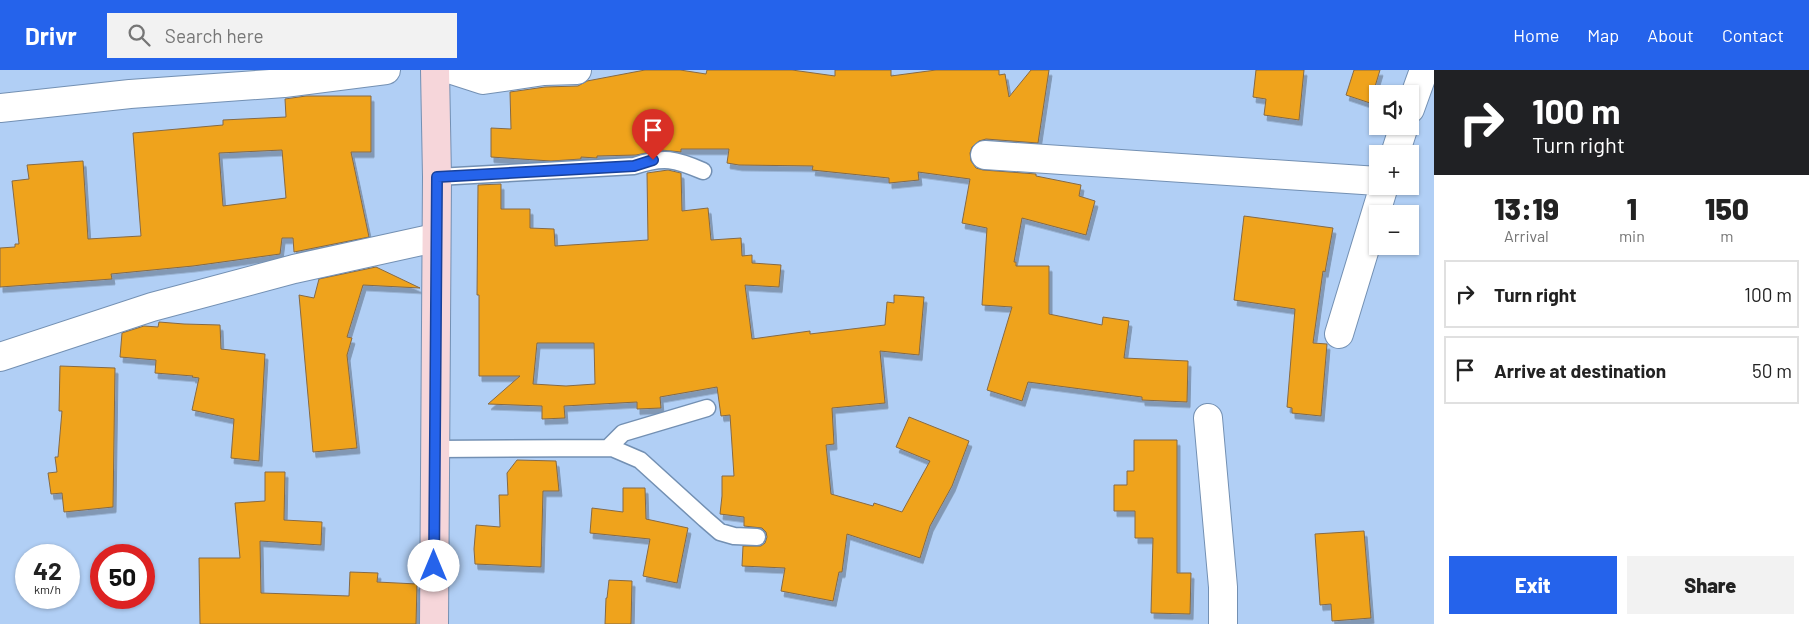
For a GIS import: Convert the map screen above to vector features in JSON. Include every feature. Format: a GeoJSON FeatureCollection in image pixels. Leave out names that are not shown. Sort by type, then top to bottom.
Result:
{"type":"FeatureCollection","features":[{"type":"Feature","properties":{"kind":"main road"},"geometry":{"type":"LineString","coordinates":[[434,624],[437,177],[435,70]]}},
{"type":"Feature","properties":{"kind":"street"},"geometry":{"type":"LineString","coordinates":[[0,108],[130,94],[284,83],[386,70]]}},
{"type":"Feature","properties":{"kind":"street"},"geometry":{"type":"LineString","coordinates":[[452,70],[483,80],[544,71],[577,70]]}},
{"type":"Feature","properties":{"kind":"street"},"geometry":{"type":"LineString","coordinates":[[1419,85],[1424,70]]}},
{"type":"Feature","properties":{"kind":"street"},"geometry":{"type":"LineString","coordinates":[[985,155],[1369,180]]}},
{"type":"Feature","properties":{"kind":"street"},"geometry":{"type":"LineString","coordinates":[[1338,334],[1381,195]]}},
{"type":"Feature","properties":{"kind":"street"},"geometry":{"type":"LineString","coordinates":[[0,358],[152,307],[294,269],[436,238]]}},
{"type":"Feature","properties":{"kind":"street"},"geometry":{"type":"LineString","coordinates":[[1208,418],[1223,587],[1223,624]]}},
{"type":"Feature","properties":{"kind":"lane"},"geometry":{"type":"LineString","coordinates":[[437,177],[634,166],[653,160],[682,161],[703,171]]}},
{"type":"Feature","properties":{"kind":"lane"},"geometry":{"type":"LineString","coordinates":[[608,448],[623,433],[707,408]]}},
{"type":"Feature","properties":{"kind":"lane"},"geometry":{"type":"LineString","coordinates":[[435,449],[612,448],[640,460],[720,532],[734,536],[757,537]]}},
{"type":"Feature","properties":{"kind":"building"},"geometry":{"type":"Polygon","coordinates":[[[645,70],[680,70],[706,74],[707,70],[792,70],[835,76],[835,70],[891,70],[891,76],[936,70],[999,70],[999,75],[1005,74],[1009,97],[1031,70],[1049,70],[1038,143],[986,139],[979,141],[972,147],[970,153],[971,161],[976,168],[983,170],[1036,174],[1036,176],[1081,185],[1079,196],[1095,201],[1086,235],[1022,218],[1014,262],[1016,262],[1016,266],[1049,266],[1049,314],[1102,325],[1103,317],[1129,321],[1124,358],[1188,361],[1187,402],[1142,400],[1142,397],[1028,382],[1022,401],[987,390],[1012,307],[982,305],[987,228],[962,223],[970,179],[918,172],[919,180],[889,183],[889,178],[812,170],[813,166],[739,165],[727,163],[729,149],[681,149],[681,152],[661,150],[636,155],[597,156],[597,158],[581,157],[581,159],[551,161],[491,157],[491,128],[511,129],[510,92],[545,87],[578,86],[587,81],[645,70]]]}},
{"type":"Feature","properties":{"kind":"building"},"geometry":{"type":"Polygon","coordinates":[[[1256,70],[1304,70],[1299,120],[1264,115],[1266,99],[1253,97],[1256,70]]]}},
{"type":"Feature","properties":{"kind":"building"},"geometry":{"type":"Polygon","coordinates":[[[1354,70],[1380,70],[1375,85],[1369,85],[1369,103],[1346,95],[1354,70]]]}},
{"type":"Feature","properties":{"kind":"building"},"geometry":{"type":"Polygon","coordinates":[[[306,96],[371,96],[371,152],[351,152],[369,237],[294,252],[293,238],[282,238],[280,254],[193,266],[111,274],[112,279],[0,287],[0,248],[15,247],[15,244],[19,244],[12,181],[29,179],[27,165],[83,161],[88,239],[141,236],[133,133],[223,125],[223,120],[286,117],[285,99],[306,96]],[[282,150],[219,153],[223,206],[286,198],[282,150]]]}},
{"type":"Feature","properties":{"kind":"building"},"geometry":{"type":"Polygon","coordinates":[[[668,170],[681,173],[682,211],[708,208],[711,240],[741,238],[742,256],[752,255],[752,263],[781,265],[779,287],[745,285],[752,339],[810,331],[810,334],[885,325],[887,302],[894,303],[894,295],[924,297],[919,355],[880,351],[885,403],[832,408],[834,444],[826,445],[831,494],[873,506],[874,503],[902,512],[930,461],[896,447],[909,417],[969,441],[952,486],[930,526],[920,558],[847,534],[842,572],[839,572],[833,601],[781,591],[785,568],[742,566],[743,546],[761,546],[765,543],[767,537],[766,532],[762,528],[744,526],[744,517],[720,514],[722,476],[734,476],[730,415],[721,416],[717,387],[660,397],[661,408],[637,409],[637,402],[564,406],[565,418],[542,419],[542,406],[488,404],[520,376],[479,376],[479,295],[477,295],[478,185],[501,184],[501,209],[530,209],[530,228],[554,229],[555,246],[648,240],[647,173],[668,170]],[[537,343],[533,384],[566,386],[595,384],[594,343],[537,343]]]}},
{"type":"Feature","properties":{"kind":"building"},"geometry":{"type":"Polygon","coordinates":[[[1244,216],[1333,228],[1325,272],[1323,271],[1313,343],[1327,344],[1321,416],[1292,413],[1292,408],[1287,407],[1295,309],[1234,300],[1244,216]]]}},
{"type":"Feature","properties":{"kind":"building"},"geometry":{"type":"Polygon","coordinates":[[[376,267],[420,288],[363,285],[347,337],[352,338],[347,355],[357,448],[313,452],[299,295],[314,298],[319,279],[376,267]]]}},
{"type":"Feature","properties":{"kind":"building"},"geometry":{"type":"Polygon","coordinates":[[[159,322],[220,325],[221,349],[265,354],[259,461],[231,458],[234,419],[192,410],[199,378],[155,373],[156,360],[120,357],[122,333],[144,326],[158,327],[159,322]]]}},
{"type":"Feature","properties":{"kind":"building"},"geometry":{"type":"Polygon","coordinates":[[[60,366],[115,368],[113,507],[64,512],[62,493],[51,494],[48,473],[57,472],[55,457],[58,457],[62,411],[59,411],[60,366]]]}},
{"type":"Feature","properties":{"kind":"building"},"geometry":{"type":"Polygon","coordinates":[[[1134,440],[1177,440],[1177,573],[1191,573],[1190,614],[1151,613],[1153,538],[1135,538],[1135,511],[1114,511],[1114,485],[1127,485],[1127,471],[1134,471],[1134,440]]]}},
{"type":"Feature","properties":{"kind":"building"},"geometry":{"type":"Polygon","coordinates":[[[517,460],[556,461],[559,491],[543,491],[541,567],[475,564],[476,525],[500,527],[499,495],[508,495],[507,473],[517,460]]]}},
{"type":"Feature","properties":{"kind":"building"},"geometry":{"type":"Polygon","coordinates":[[[265,472],[285,472],[284,520],[322,522],[321,545],[260,541],[261,593],[349,596],[350,572],[378,573],[377,582],[417,584],[416,624],[200,624],[199,558],[240,558],[235,503],[265,501],[265,472]]]}},
{"type":"Feature","properties":{"kind":"building"},"geometry":{"type":"Polygon","coordinates":[[[623,488],[645,488],[646,519],[688,528],[677,583],[643,576],[650,539],[590,533],[592,508],[623,512],[623,488]]]}},
{"type":"Feature","properties":{"kind":"building"},"geometry":{"type":"Polygon","coordinates":[[[1364,531],[1371,618],[1332,621],[1331,604],[1320,605],[1315,534],[1364,531]]]}},
{"type":"Feature","properties":{"kind":"building"},"geometry":{"type":"Polygon","coordinates":[[[609,580],[632,581],[631,624],[605,624],[609,580]]]}},
{"type":"Feature","properties":{"kind":"route"},"geometry":{"type":"LineString","coordinates":[[434,566],[437,177],[634,166],[653,160]]}}]}
